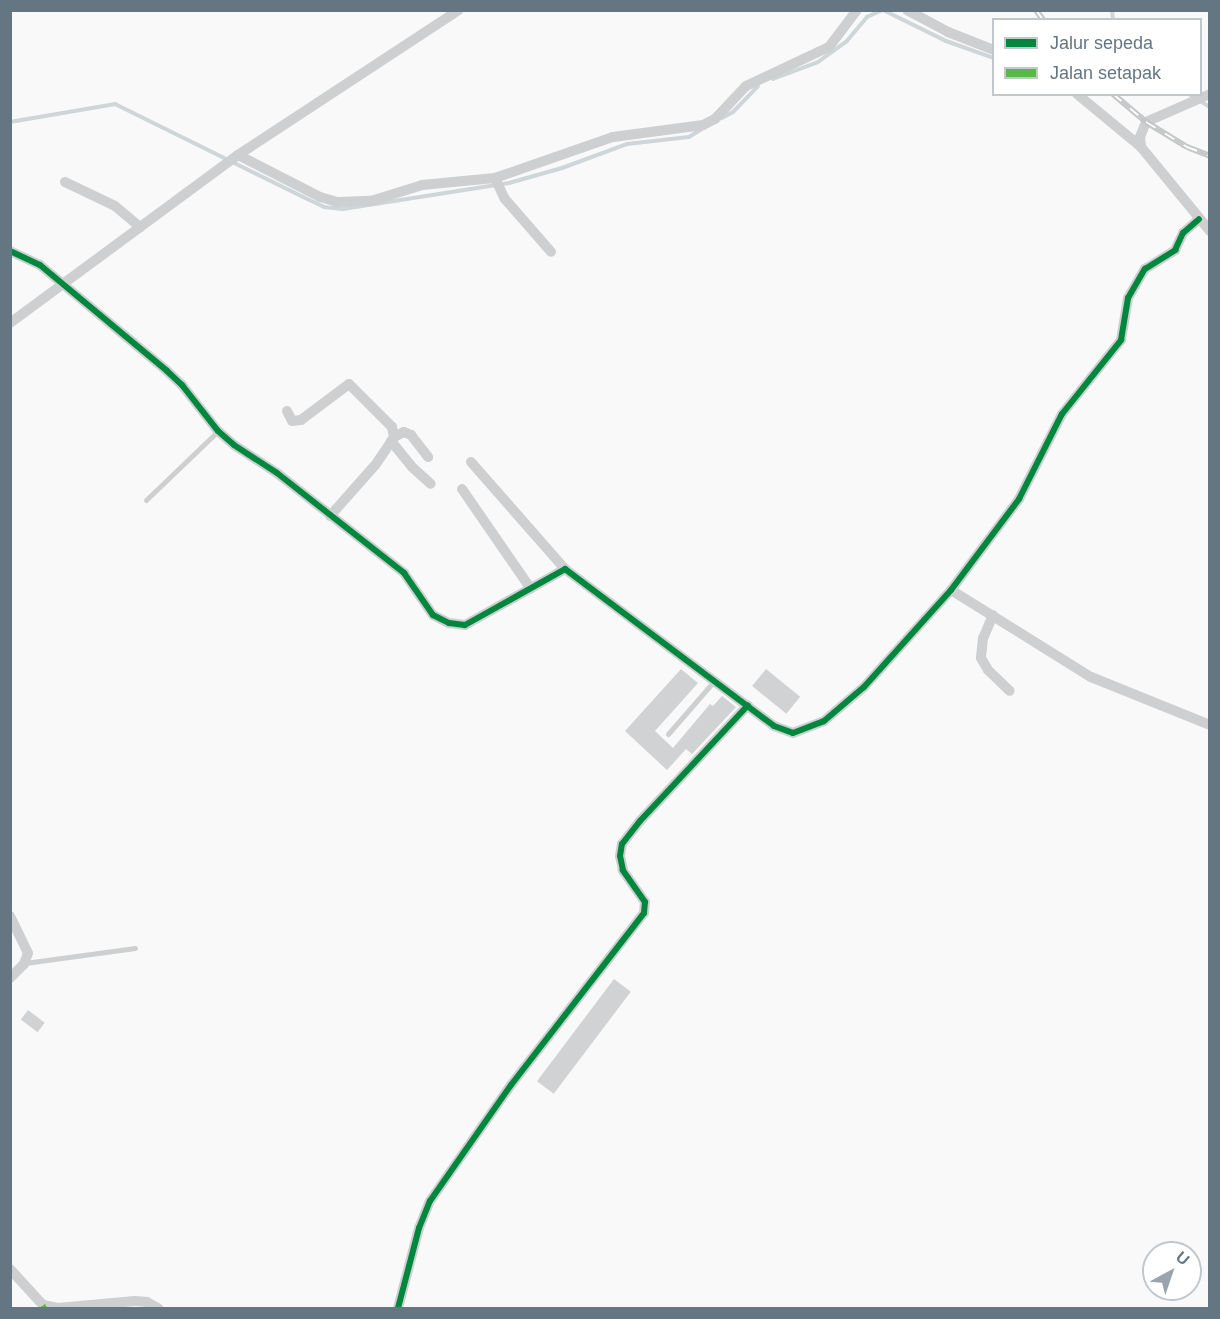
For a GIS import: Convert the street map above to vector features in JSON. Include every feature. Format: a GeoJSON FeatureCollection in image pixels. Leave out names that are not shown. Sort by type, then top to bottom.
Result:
{"type":"FeatureCollection","features":[{"type":"Feature","properties":{"kind":"street"},"geometry":{"type":"LineString","coordinates":[[10,323],[237,155],[459,10]]}},
{"type":"Feature","properties":{"kind":"street"},"geometry":{"type":"LineString","coordinates":[[237,155],[320,198],[338,202],[371,201],[422,185],[495,179],[613,137],[703,125],[715,119],[746,86],[829,47],[857,10]]}},
{"type":"Feature","properties":{"kind":"street"},"geometry":{"type":"LineString","coordinates":[[907,10],[948,32],[992,50]]}},
{"type":"Feature","properties":{"kind":"street"},"geometry":{"type":"LineString","coordinates":[[1079,96],[1141,147],[1209,231]]}},
{"type":"Feature","properties":{"kind":"street"},"geometry":{"type":"LineString","coordinates":[[1141,147],[1140,137],[1146,122],[1205,96]]}},
{"type":"Feature","properties":{"kind":"street"},"geometry":{"type":"LineString","coordinates":[[495,179],[501,194],[551,252]]}},
{"type":"Feature","properties":{"kind":"street"},"geometry":{"type":"LineString","coordinates":[[64,182],[115,206],[140,226]]}},
{"type":"Feature","properties":{"kind":"street"},"geometry":{"type":"LineString","coordinates":[[471,462],[565,569],[774,726],[785,732],[793,733],[814,727],[864,687],[951,590],[1019,499],[1062,414],[1121,340],[1128,298],[1145,269],[1175,250],[1183,233],[1199,219]]}},
{"type":"Feature","properties":{"kind":"street"},"geometry":{"type":"LineString","coordinates":[[10,251],[31,259],[167,371],[182,385],[218,431],[248,456],[278,473],[404,573],[428,611],[448,623],[465,626],[472,623],[565,569]]}},
{"type":"Feature","properties":{"kind":"street"},"geometry":{"type":"LineString","coordinates":[[287,411],[292,421],[301,420],[349,384],[392,427],[393,439],[412,467],[431,484]]}},
{"type":"Feature","properties":{"kind":"street"},"geometry":{"type":"LineString","coordinates":[[330,516],[376,464],[393,439],[404,432],[411,435],[429,457]]}},
{"type":"Feature","properties":{"kind":"street"},"geometry":{"type":"LineString","coordinates":[[462,489],[531,589]]}},
{"type":"Feature","properties":{"kind":"street"},"geometry":{"type":"LineString","coordinates":[[951,590],[1091,677],[1209,725]]}},
{"type":"Feature","properties":{"kind":"street"},"geometry":{"type":"LineString","coordinates":[[993,615],[984,638],[981,658],[988,670],[1010,691]]}},
{"type":"Feature","properties":{"kind":"street"},"geometry":{"type":"LineString","coordinates":[[398,1308],[419,1228],[430,1201],[511,1085],[644,913],[645,902],[623,870],[620,856],[622,844],[640,821],[748,705]]}},
{"type":"Feature","properties":{"kind":"street"},"geometry":{"type":"LineString","coordinates":[[10,916],[27,949],[24,964],[10,978]]}},
{"type":"Feature","properties":{"kind":"street"},"geometry":{"type":"LineString","coordinates":[[10,1269],[43,1305],[58,1308],[135,1301],[147,1302],[158,1308]]}},
{"type":"Feature","properties":{"kind":"lane"},"geometry":{"type":"LineString","coordinates":[[146,500],[218,431]]}},
{"type":"Feature","properties":{"kind":"lane"},"geometry":{"type":"LineString","coordinates":[[669,734],[715,680]]}},
{"type":"Feature","properties":{"kind":"lane"},"geometry":{"type":"LineString","coordinates":[[24,964],[135,948]]}},
{"type":"Feature","properties":{"kind":"building"},"geometry":{"type":"Polygon","coordinates":[[[681,669],[698,683],[655,731],[673,748],[710,704],[713,706],[722,696],[736,707],[692,754],[686,749],[667,770],[625,731],[681,669]]]}},
{"type":"Feature","properties":{"kind":"building"},"geometry":{"type":"Polygon","coordinates":[[[766,669],[800,697],[786,714],[752,686],[766,669]]]}},
{"type":"Feature","properties":{"kind":"building"},"geometry":{"type":"Polygon","coordinates":[[[614,979],[631,992],[554,1094],[537,1081],[614,979]]]}},
{"type":"Feature","properties":{"kind":"building"},"geometry":{"type":"Polygon","coordinates":[[[28,1010],[45,1023],[38,1032],[21,1020],[28,1010]]]}},
{"type":"Feature","properties":{"kind":"waterway"},"geometry":{"type":"LineString","coordinates":[[773,79],[818,62],[846,42],[867,17],[882,10]]}},
{"type":"Feature","properties":{"kind":"waterway"},"geometry":{"type":"LineString","coordinates":[[883,10],[946,41],[992,57]]}},
{"type":"Feature","properties":{"kind":"waterway"},"geometry":{"type":"LineString","coordinates":[[1112,10],[1113,18]]}},
{"type":"Feature","properties":{"kind":"waterway"},"geometry":{"type":"LineString","coordinates":[[722,118],[733,112],[758,86]]}},
{"type":"Feature","properties":{"kind":"waterway"},"geometry":{"type":"LineString","coordinates":[[1192,96],[1210,107]]}},
{"type":"Feature","properties":{"kind":"waterway"},"geometry":{"type":"LineString","coordinates":[[10,122],[115,104],[324,207],[343,209],[509,183],[562,168],[627,144],[689,137],[702,129]]}},
{"type":"Feature","properties":{"kind":"railway"},"geometry":{"type":"LineString","coordinates":[[1036,10],[1042,18]]}},
{"type":"Feature","properties":{"kind":"railway"},"geometry":{"type":"LineString","coordinates":[[1115,96],[1146,122],[1187,147],[1210,156]]}},
{"type":"Feature","properties":{"kind":"cycle path"},"geometry":{"type":"LineString","coordinates":[[10,251],[40,265],[167,371],[182,385],[218,431],[234,445],[277,473],[404,573],[433,615],[449,623],[465,625],[565,569],[774,726],[793,733],[824,721],[864,687],[951,590],[1019,499],[1062,414],[1121,340],[1128,298],[1145,269],[1175,250],[1183,233],[1199,219]]}},
{"type":"Feature","properties":{"kind":"cycle path"},"geometry":{"type":"LineString","coordinates":[[398,1308],[419,1228],[430,1201],[511,1085],[644,913],[645,902],[623,870],[620,856],[622,844],[640,821],[748,705]]}}]}
